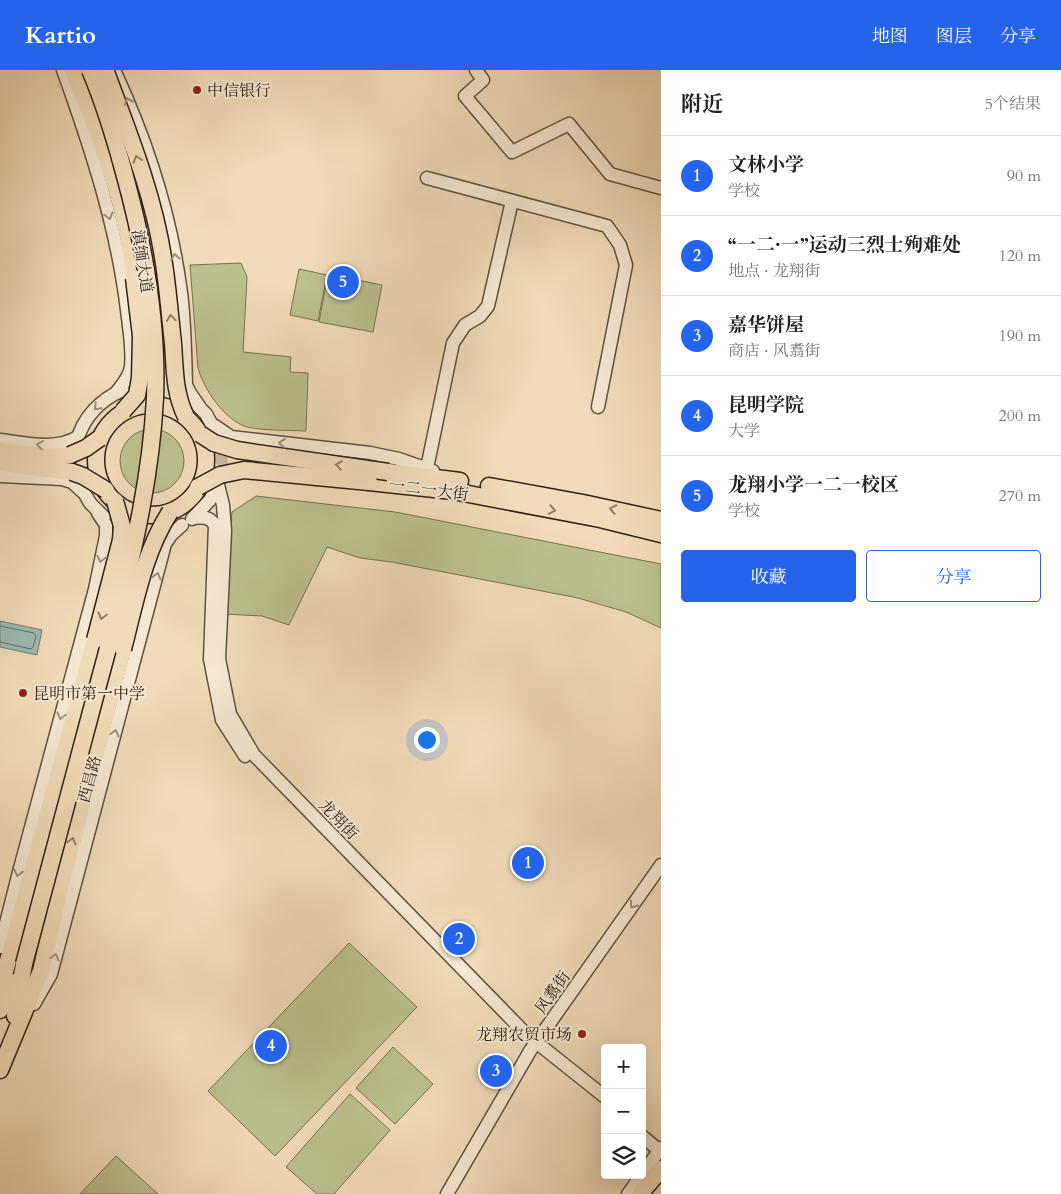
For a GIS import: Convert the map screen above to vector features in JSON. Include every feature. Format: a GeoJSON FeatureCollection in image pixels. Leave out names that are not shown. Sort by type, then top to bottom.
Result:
{"type":"FeatureCollection","features":[{"type":"Feature","properties":{"kind":"main road","name":"滇缅大道"},"geometry":{"type":"LineString","coordinates":[[73,70],[112,175],[128,232],[140,336],[140,378],[137,394],[123,411]]}},
{"type":"Feature","properties":{"kind":"main road","name":"滇缅大道"},"geometry":{"type":"LineString","coordinates":[[104,70],[143,178],[156,223],[164,262],[169,304],[175,384],[179,402],[186,417]]}},
{"type":"Feature","properties":{"kind":"main road","name":"滇缅大道"},"geometry":{"type":"LineString","coordinates":[[104,70],[100,94],[120,158],[139,231],[154,329],[155,396],[150,458]]}},
{"type":"Feature","properties":{"kind":"main road"},"geometry":{"type":"LineString","coordinates":[[0,463],[78,481],[90,480],[125,509],[146,515],[170,512],[190,499],[203,479],[211,433],[164,406],[143,404],[123,411],[112,420],[100,438],[95,455],[95,468],[110,495]]}},
{"type":"Feature","properties":{"kind":"main road","name":"一二一大街"},"geometry":{"type":"LineString","coordinates":[[211,433],[214,443],[237,450],[443,478],[583,503],[661,520]]}},
{"type":"Feature","properties":{"kind":"main road"},"geometry":{"type":"LineString","coordinates":[[0,451],[52,457],[75,445],[86,448],[100,438]]}},
{"type":"Feature","properties":{"kind":"main road","name":"西昌路"},"geometry":{"type":"LineString","coordinates":[[10,1048],[24,964],[121,598],[138,528],[150,458]]}},
{"type":"Feature","properties":{"kind":"main road","name":"一二一大街"},"geometry":{"type":"LineString","coordinates":[[198,487],[220,475],[244,470],[453,490],[600,519],[661,534]]}},
{"type":"Feature","properties":{"kind":"main road","name":"西昌路"},"geometry":{"type":"LineString","coordinates":[[0,990],[121,540],[122,526],[110,495]]}},
{"type":"Feature","properties":{"kind":"main road","name":"西昌路"},"geometry":{"type":"LineString","coordinates":[[0,1070],[41,971],[60,888],[123,649],[152,546],[170,512]]}},
{"type":"Feature","properties":{"kind":"main road","name":"西昌路"},"geometry":{"type":"LineString","coordinates":[[0,1010],[24,964]]}},
{"type":"Feature","properties":{"kind":"main road"},"geometry":{"type":"LineString","coordinates":[[640,1194],[661,1169]]}},
{"type":"Feature","properties":{"kind":"street"},"geometry":{"type":"LineString","coordinates":[[0,440],[49,446],[75,445],[87,418],[95,408],[122,391],[131,367],[130,336],[122,275],[111,224],[86,133],[63,70]]}},
{"type":"Feature","properties":{"kind":"street"},"geometry":{"type":"LineString","coordinates":[[104,70],[150,156],[169,225],[181,293],[186,384],[199,406],[211,433],[370,453],[399,459],[427,468],[443,478]]}},
{"type":"Feature","properties":{"kind":"street"},"geometry":{"type":"LineString","coordinates":[[476,70],[483,80],[466,96],[512,152],[569,124],[610,174],[661,188]]}},
{"type":"Feature","properties":{"kind":"street"},"geometry":{"type":"LineString","coordinates":[[427,178],[607,226],[620,245],[626,265],[598,407]]}},
{"type":"Feature","properties":{"kind":"street"},"geometry":{"type":"LineString","coordinates":[[427,468],[454,343],[465,325],[480,316],[488,306],[512,201]]}},
{"type":"Feature","properties":{"kind":"street"},"geometry":{"type":"LineString","coordinates":[[181,394],[199,406]]}},
{"type":"Feature","properties":{"kind":"street"},"geometry":{"type":"LineString","coordinates":[[0,476],[78,481],[103,517],[106,525],[106,536],[95,589],[18,872],[0,947]]}},
{"type":"Feature","properties":{"kind":"street","name":"龙翔街"},"geometry":{"type":"LineString","coordinates":[[182,524],[210,500],[218,484],[225,531],[219,658],[230,714],[254,755],[526,1034],[533,1047],[601,1093]]}},
{"type":"Feature","properties":{"kind":"street","name":"龙翔街"},"geometry":{"type":"LineString","coordinates":[[182,524],[205,517],[212,520],[215,525],[210,659],[222,720],[249,762],[522,1038],[601,1103]]}},
{"type":"Feature","properties":{"kind":"street"},"geometry":{"type":"LineString","coordinates":[[10,1048],[50,974],[165,544],[182,524]]}},
{"type":"Feature","properties":{"kind":"street","name":"风翥街"},"geometry":{"type":"LineString","coordinates":[[447,1194],[533,1047],[661,865]]}},
{"type":"Feature","properties":{"kind":"street"},"geometry":{"type":"LineString","coordinates":[[646,1131],[661,1148]]}},
{"type":"Feature","properties":{"kind":"street"},"geometry":{"type":"LineString","coordinates":[[646,1139],[661,1148]]}},
{"type":"Feature","properties":{"kind":"street"},"geometry":{"type":"LineString","coordinates":[[628,1194],[661,1148]]}},
{"type":"Feature","properties":{"kind":"green space"},"geometry":{"type":"Polygon","coordinates":[[[241,263],[247,277],[243,352],[291,357],[290,372],[308,373],[306,431],[261,429],[239,424],[216,403],[201,376],[198,368],[190,265],[241,263]]]}},
{"type":"Feature","properties":{"kind":"green space"},"geometry":{"type":"Polygon","coordinates":[[[299,269],[327,275],[318,321],[290,315],[299,269]]]}},
{"type":"Feature","properties":{"kind":"green space"},"geometry":{"type":"Polygon","coordinates":[[[328,274],[382,285],[373,332],[319,322],[328,274]]]}},
{"type":"Feature","properties":{"kind":"green space"},"geometry":{"type":"Polygon","coordinates":[[[146,429],[158,429],[175,438],[182,449],[184,461],[182,473],[175,484],[158,493],[146,493],[134,488],[125,479],[120,467],[120,455],[125,443],[134,434],[146,429]]]}},
{"type":"Feature","properties":{"kind":"green space"},"geometry":{"type":"Polygon","coordinates":[[[256,496],[395,512],[661,564],[661,628],[626,612],[578,598],[392,562],[360,558],[327,547],[289,625],[262,616],[223,614],[232,512],[256,496]]]}},
{"type":"Feature","properties":{"kind":"green space"},"geometry":{"type":"Polygon","coordinates":[[[349,943],[417,1007],[275,1156],[208,1091],[349,943]]]}},
{"type":"Feature","properties":{"kind":"green space"},"geometry":{"type":"Polygon","coordinates":[[[393,1047],[433,1084],[395,1124],[356,1088],[393,1047]]]}},
{"type":"Feature","properties":{"kind":"green space"},"geometry":{"type":"Polygon","coordinates":[[[350,1094],[390,1130],[334,1194],[317,1194],[286,1167],[350,1094]]]}},
{"type":"Feature","properties":{"kind":"green space"},"geometry":{"type":"Polygon","coordinates":[[[116,1156],[158,1194],[80,1194],[116,1156]]]}},
{"type":"Feature","properties":{"kind":"water"},"geometry":{"type":"Polygon","coordinates":[[[0,621],[42,630],[37,655],[0,647],[0,621]]]}},
{"type":"Feature","properties":{"kind":"tunnel"},"geometry":{"type":"LineString","coordinates":[[218,483],[222,464],[219,438]]}},
{"type":"Feature","properties":{"kind":"place","name":"中信银行"},"geometry":{"type":"Point","coordinates":[197,90]}},
{"type":"Feature","properties":{"kind":"place","name":"龙翔小学一二一校区"},"geometry":{"type":"Point","coordinates":[343,282]}},
{"type":"Feature","properties":{"kind":"place","name":"昆明市第一中学"},"geometry":{"type":"Point","coordinates":[23,693]}},
{"type":"Feature","properties":{"kind":"place","name":"文林小学"},"geometry":{"type":"Point","coordinates":[528,863]}},
{"type":"Feature","properties":{"kind":"place","name":"“一二·一”运动三烈士殉难处"},"geometry":{"type":"Point","coordinates":[459,939]}},
{"type":"Feature","properties":{"kind":"place","name":"龙翔农贸市场"},"geometry":{"type":"Point","coordinates":[582,1034]}},
{"type":"Feature","properties":{"kind":"place","name":"昆明学院"},"geometry":{"type":"Point","coordinates":[271,1046]}},
{"type":"Feature","properties":{"kind":"place","name":"嘉华饼屋"},"geometry":{"type":"Point","coordinates":[496,1071]}}]}
